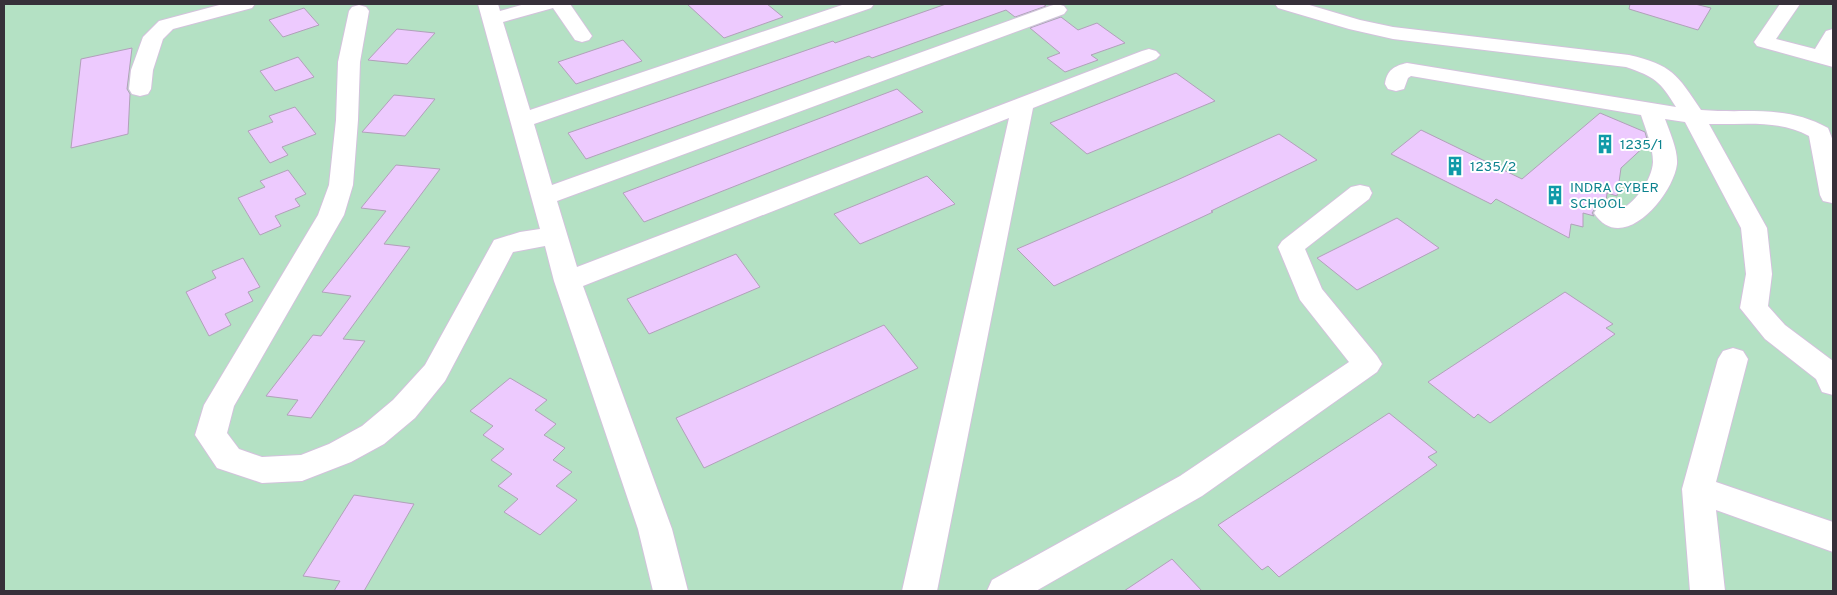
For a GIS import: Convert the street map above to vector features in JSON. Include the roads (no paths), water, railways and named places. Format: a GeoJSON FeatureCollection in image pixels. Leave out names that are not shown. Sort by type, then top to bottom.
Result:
{"type":"FeatureCollection","features":[{"type":"Feature","properties":{"kind":"street"},"geometry":{"type":"LineString","coordinates":[[140,89],[142,70],[153,37],[166,25],[172,11],[172,4]]}},
{"type":"Feature","properties":{"kind":"street"},"geometry":{"type":"LineString","coordinates":[[166,25],[245,4]]}},
{"type":"Feature","properties":{"kind":"street"},"geometry":{"type":"LineString","coordinates":[[547,4],[490,12],[568,281],[655,529],[671,591]]}},
{"type":"Feature","properties":{"kind":"street"},"geometry":{"type":"LineString","coordinates":[[560,4],[582,36]]}},
{"type":"Feature","properties":{"kind":"street"},"geometry":{"type":"LineString","coordinates":[[799,4],[817,19]]}},
{"type":"Feature","properties":{"kind":"street"},"geometry":{"type":"LineString","coordinates":[[521,121],[864,4]]}},
{"type":"Feature","properties":{"kind":"street"},"geometry":{"type":"LineString","coordinates":[[1285,4],[1356,25],[1393,33],[1628,61],[1658,71],[1673,84],[1694,117],[1754,228],[1760,274],[1754,308],[1775,332],[1827,372],[1833,384]]}},
{"type":"Feature","properties":{"kind":"street"},"geometry":{"type":"LineString","coordinates":[[1790,4],[1764,42],[1827,59],[1833,35]]}},
{"type":"Feature","properties":{"kind":"street"},"geometry":{"type":"LineString","coordinates":[[543,197],[1057,10]]}},
{"type":"Feature","properties":{"kind":"street"},"geometry":{"type":"LineString","coordinates":[[359,11],[349,62],[347,120],[341,185],[331,215],[219,405],[211,435],[228,459],[262,470],[302,468],[340,453],[373,435],[404,409],[435,373],[503,246],[520,240],[555,236]]}},
{"type":"Feature","properties":{"kind":"street"},"geometry":{"type":"LineString","coordinates":[[568,281],[1149,55]]}},
{"type":"Feature","properties":{"kind":"street"},"geometry":{"type":"LineString","coordinates":[[1396,84],[1397,75],[1407,69],[1694,117],[1751,116],[1806,123],[1820,133],[1832,195]]}},
{"type":"Feature","properties":{"kind":"street"},"geometry":{"type":"LineString","coordinates":[[920,591],[1023,104]]}},
{"type":"Feature","properties":{"kind":"street"},"geometry":{"type":"LineString","coordinates":[[1608,213],[1618,218],[1630,217],[1642,208],[1654,190],[1666,162],[1651,110]]}},
{"type":"Feature","properties":{"kind":"street"},"geometry":{"type":"LineString","coordinates":[[1004,591],[1191,486],[1367,364],[1310,293],[1291,247],[1360,193]]}},
{"type":"Feature","properties":{"kind":"street"},"geometry":{"type":"LineString","coordinates":[[1706,591],[1698,489],[1734,359]]}},
{"type":"Feature","properties":{"kind":"street"},"geometry":{"type":"LineString","coordinates":[[1698,489],[1833,537]]}},
{"type":"Feature","properties":{"kind":"place","name":"1235/1"},"geometry":{"type":"Point","coordinates":[1605,144]}},
{"type":"Feature","properties":{"kind":"place","name":"1235/2"},"geometry":{"type":"Point","coordinates":[1455,166]}},
{"type":"Feature","properties":{"kind":"place","name":"INDRA CYBER SCHOOL"},"geometry":{"type":"Point","coordinates":[1555,195]}}]}
